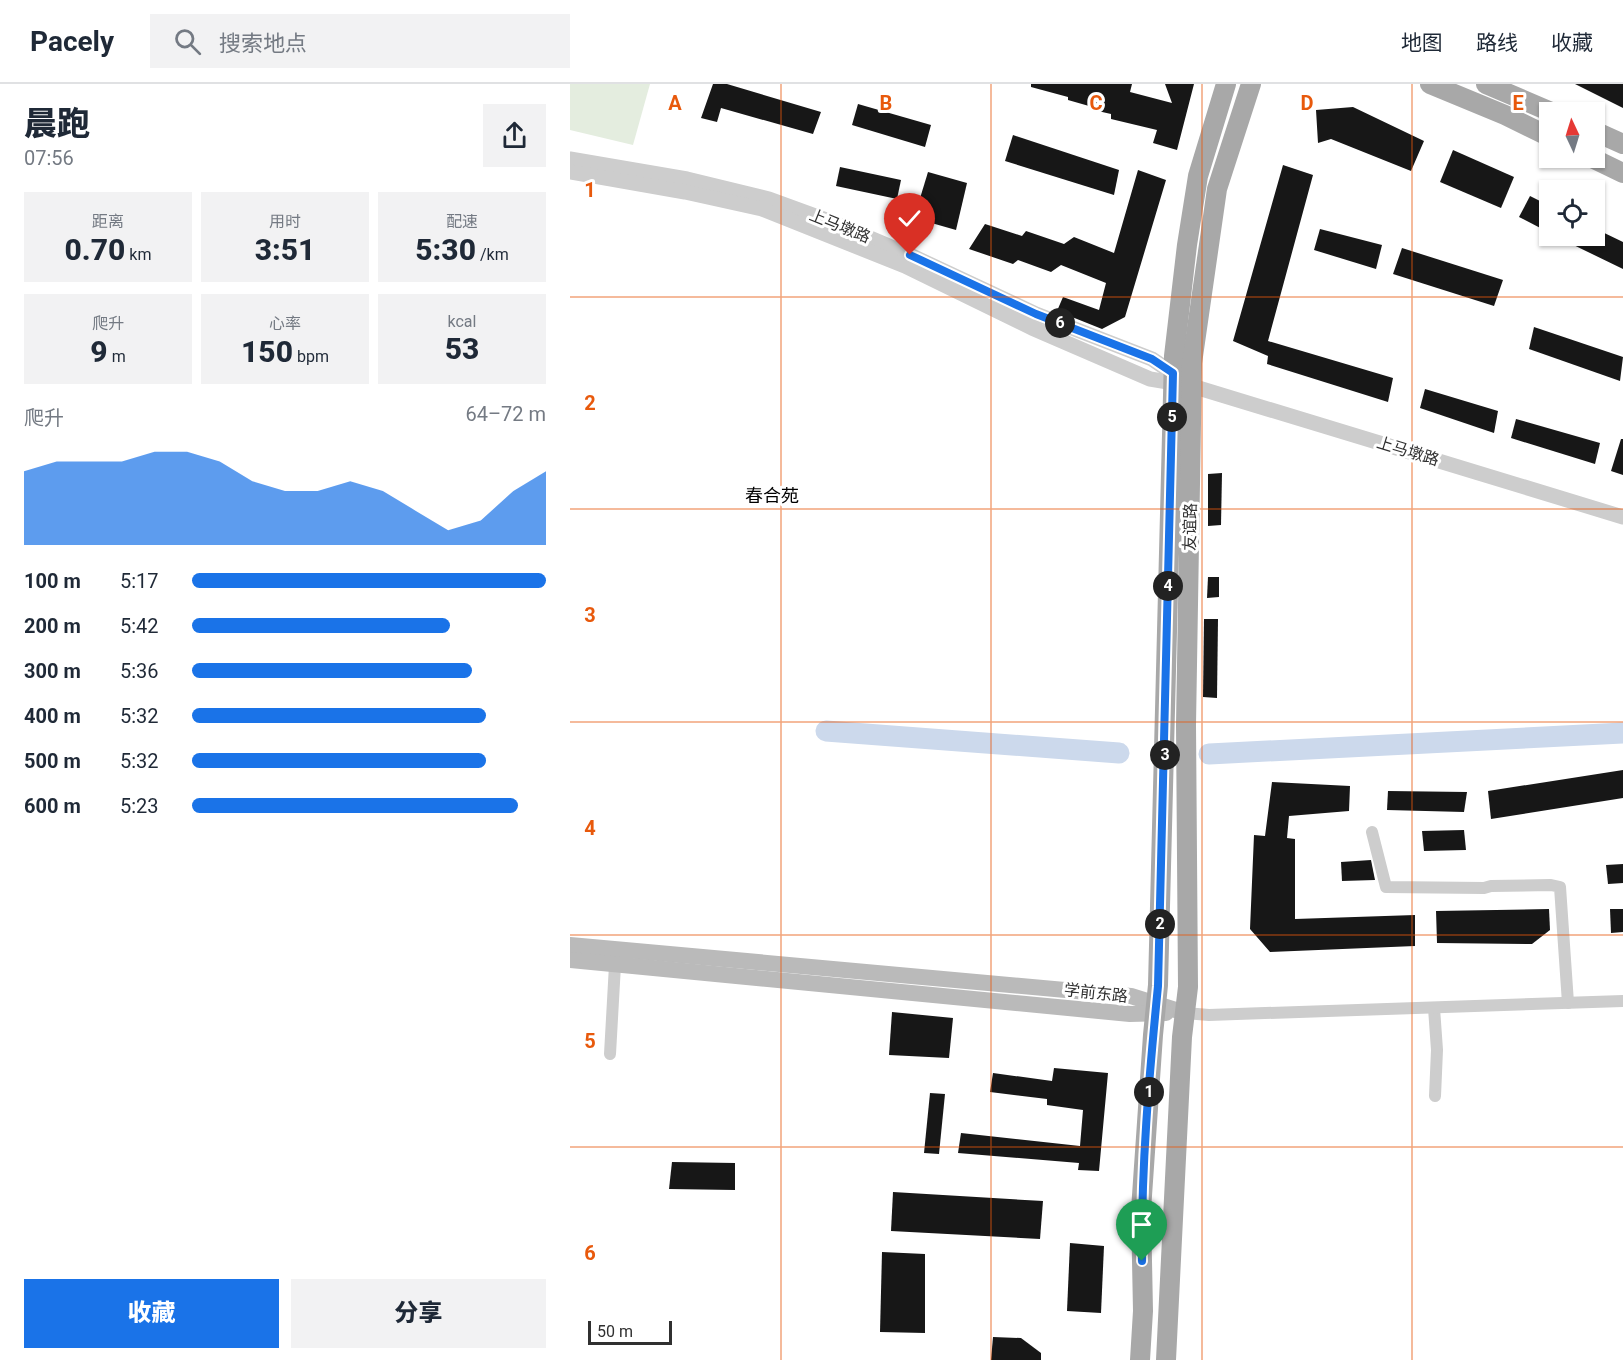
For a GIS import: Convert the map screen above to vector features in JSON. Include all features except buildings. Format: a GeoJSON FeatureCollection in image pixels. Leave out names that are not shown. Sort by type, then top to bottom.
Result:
{"type":"FeatureCollection","features":[{"type":"Feature","properties":{"kind":"main road","name":"友谊路"},"geometry":{"type":"LineString","coordinates":[[1140,1360],[1143,1311],[1142,1210],[1156,1009],[1165,780],[1173,378],[1187,245],[1198,176],[1226,84]]}},
{"type":"Feature","properties":{"kind":"main road","name":"友谊路"},"geometry":{"type":"LineString","coordinates":[[1166,1360],[1179,1095],[1188,987],[1186,725],[1192,363],[1217,189],[1251,84]]}},
{"type":"Feature","properties":{"kind":"main road"},"geometry":{"type":"LineString","coordinates":[[1430,84],[1539,132]]}},
{"type":"Feature","properties":{"kind":"main road"},"geometry":{"type":"LineString","coordinates":[[1486,84],[1539,107]]}},
{"type":"Feature","properties":{"kind":"main road"},"geometry":{"type":"LineString","coordinates":[[1605,136],[1623,144]]}},
{"type":"Feature","properties":{"kind":"main road"},"geometry":{"type":"LineString","coordinates":[[1605,164],[1623,173]]}},
{"type":"Feature","properties":{"kind":"main road","name":"学前东路"},"geometry":{"type":"LineString","coordinates":[[570,945],[1131,996],[1156,1009]]}},
{"type":"Feature","properties":{"kind":"main road","name":"学前东路"},"geometry":{"type":"LineString","coordinates":[[570,960],[1130,1014],[1156,1009],[1185,1013]]}},
{"type":"Feature","properties":{"kind":"street","name":"上马墩路"},"geometry":{"type":"LineString","coordinates":[[570,159],[687,179],[769,199],[871,238],[1036,314],[1152,359],[1173,378],[1192,386],[1623,517]]}},
{"type":"Feature","properties":{"kind":"street","name":"上马墩路"},"geometry":{"type":"LineString","coordinates":[[570,171],[762,209],[905,266],[1032,328],[1150,379],[1173,378]]}},
{"type":"Feature","properties":{"kind":"street"},"geometry":{"type":"LineString","coordinates":[[1372,832],[1386,887],[1484,888],[1491,885],[1560,887],[1568,1003]]}},
{"type":"Feature","properties":{"kind":"street"},"geometry":{"type":"LineString","coordinates":[[610,1054],[615,965]]}},
{"type":"Feature","properties":{"kind":"street"},"geometry":{"type":"LineString","coordinates":[[1185,1013],[1209,1015],[1623,1001]]}},
{"type":"Feature","properties":{"kind":"street"},"geometry":{"type":"LineString","coordinates":[[1434,1008],[1437,1050],[1435,1096]]}},
{"type":"Feature","properties":{"kind":"shaded area"},"geometry":{"type":"Polygon","coordinates":[[[570,84],[650,84],[633,145],[570,130],[570,84]]]}},
{"type":"Feature","properties":{"kind":"waterway"},"geometry":{"type":"LineString","coordinates":[[826,731],[1119,753]]}},
{"type":"Feature","properties":{"kind":"waterway"},"geometry":{"type":"LineString","coordinates":[[1209,754],[1623,733]]}},
{"type":"Feature","properties":{"kind":"district","name":"春合苑"},"geometry":{"type":"Point","coordinates":[772,495]}},
{"type":"Feature","properties":{"kind":"route"},"geometry":{"type":"LineString","coordinates":[[910,255],[1036,314],[1152,359],[1173,373],[1165,780],[1158,986],[1142,1210],[1142,1261]]}}]}
